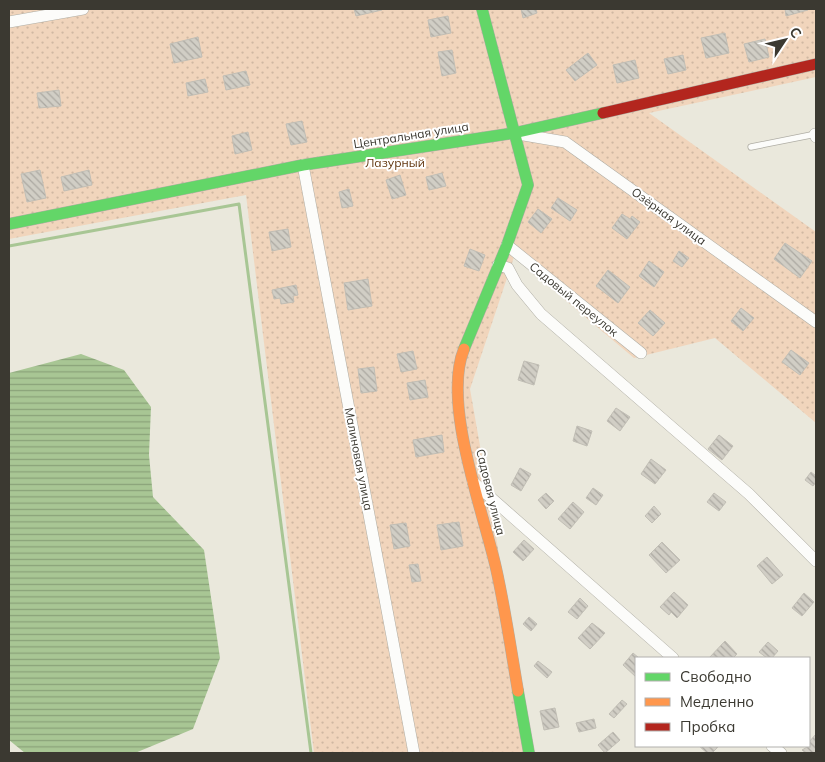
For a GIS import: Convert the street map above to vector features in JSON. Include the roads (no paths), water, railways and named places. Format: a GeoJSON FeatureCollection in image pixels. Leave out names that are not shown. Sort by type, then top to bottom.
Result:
{"type":"FeatureCollection","features":[{"type":"Feature","properties":{"kind":"street"},"geometry":{"type":"LineString","coordinates":[[9,22],[83,9]]}},
{"type":"Feature","properties":{"kind":"street","name":"Садовая улица"},"geometry":{"type":"LineString","coordinates":[[482,9],[528,185],[458,364],[456,392],[473,482],[496,568],[529,753]]}},
{"type":"Feature","properties":{"kind":"street","name":"Центральная улица"},"geometry":{"type":"LineString","coordinates":[[9,224],[304,165],[514,133],[816,64]]}},
{"type":"Feature","properties":{"kind":"street","name":"Озёрная улица"},"geometry":{"type":"LineString","coordinates":[[514,133],[565,142],[816,322]]}},
{"type":"Feature","properties":{"kind":"street","name":"Малиновая улица"},"geometry":{"type":"LineString","coordinates":[[304,165],[414,753]]}},
{"type":"Feature","properties":{"kind":"street","name":"Садовый переулок"},"geometry":{"type":"LineString","coordinates":[[506,245],[641,352]]}},
{"type":"Feature","properties":{"kind":"street"},"geometry":{"type":"LineString","coordinates":[[498,264],[508,268],[517,285],[541,314],[749,494],[816,561]]}},
{"type":"Feature","properties":{"kind":"street"},"geometry":{"type":"LineString","coordinates":[[473,482],[672,657]]}},
{"type":"Feature","properties":{"kind":"lane"},"geometry":{"type":"LineString","coordinates":[[751,146],[816,135]]}},
{"type":"Feature","properties":{"kind":"waterway"},"geometry":{"type":"LineString","coordinates":[[9,246],[239,204],[311,753]]}},
{"type":"Feature","properties":{"kind":"park label","name":"Лазурный"},"geometry":{"type":"Point","coordinates":[395,162]}}]}
